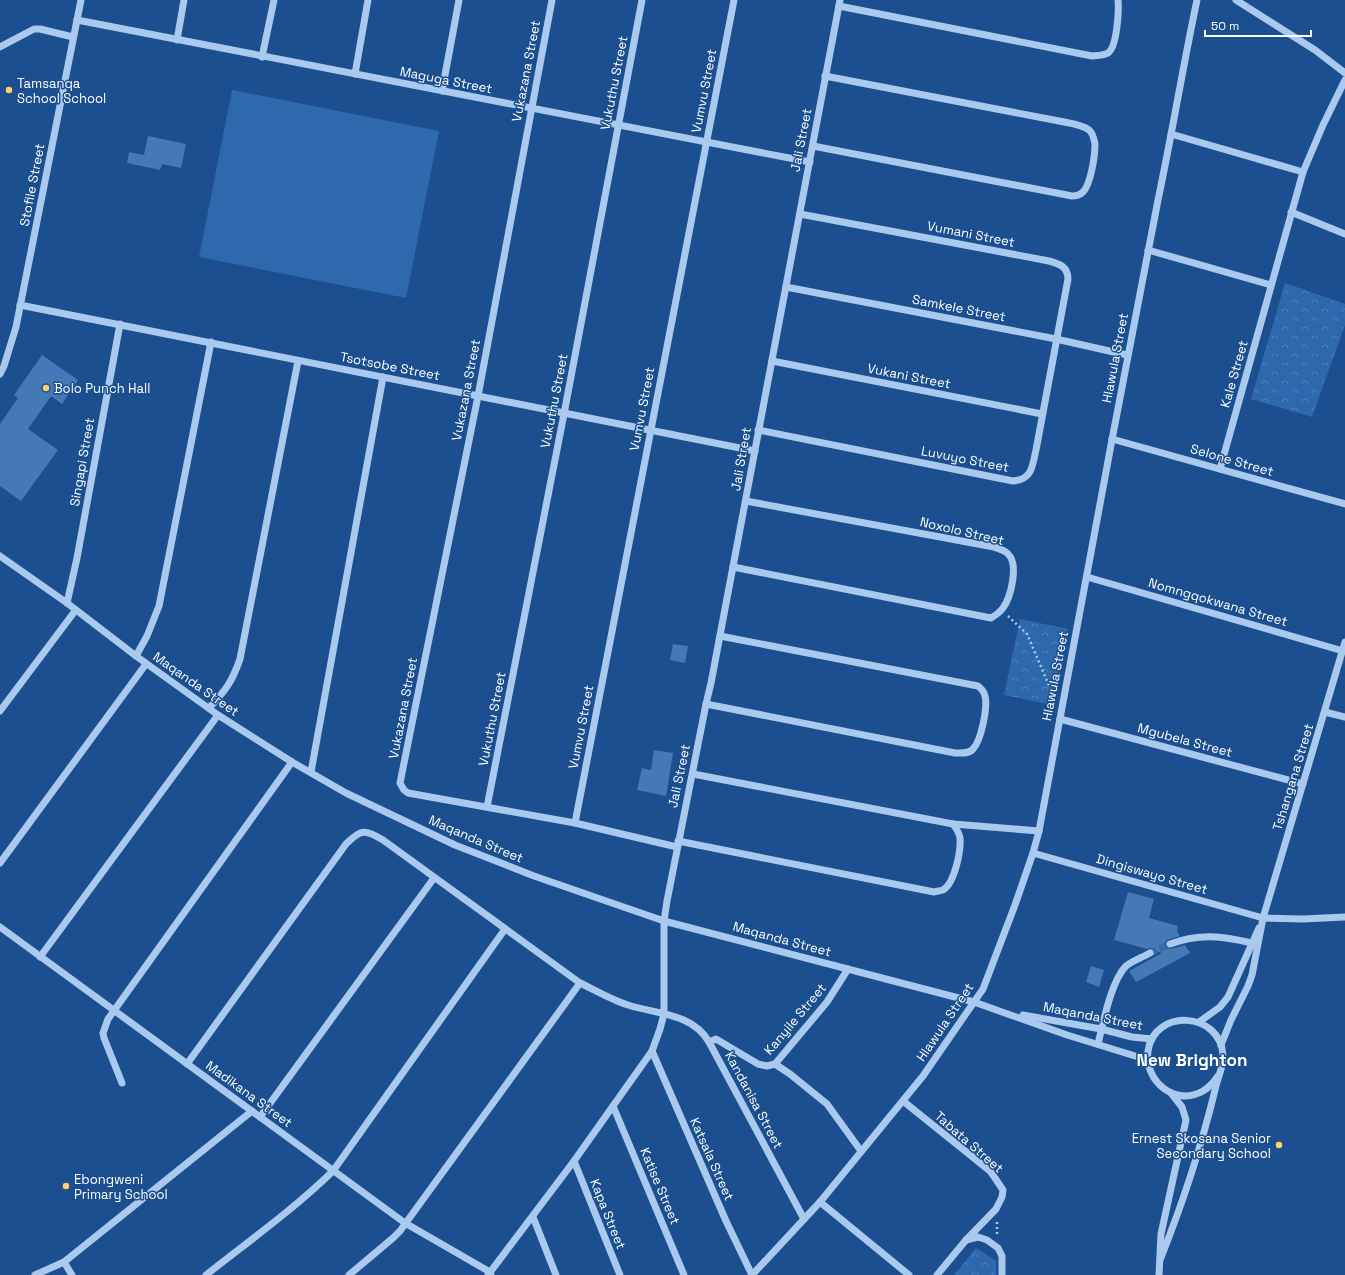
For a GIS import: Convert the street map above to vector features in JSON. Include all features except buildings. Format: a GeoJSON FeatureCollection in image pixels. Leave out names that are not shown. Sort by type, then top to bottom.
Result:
{"type":"FeatureCollection","features":[{"type":"Feature","properties":{"kind":"street","name":"Stofile Street"},"geometry":{"type":"LineString","coordinates":[[0,374],[4,366],[16,327],[81,0]]}},
{"type":"Feature","properties":{"kind":"street"},"geometry":{"type":"LineString","coordinates":[[177,40],[184,0]]}},
{"type":"Feature","properties":{"kind":"street"},"geometry":{"type":"LineString","coordinates":[[262,57],[274,0]]}},
{"type":"Feature","properties":{"kind":"street"},"geometry":{"type":"LineString","coordinates":[[355,74],[368,0]]}},
{"type":"Feature","properties":{"kind":"street"},"geometry":{"type":"LineString","coordinates":[[442,91],[459,0]]}},
{"type":"Feature","properties":{"kind":"street","name":"Vukazana Street"},"geometry":{"type":"LineString","coordinates":[[487,806],[408,793],[404,790],[400,783],[478,396],[552,0]]}},
{"type":"Feature","properties":{"kind":"street","name":"Vukuthu Street"},"geometry":{"type":"LineString","coordinates":[[487,806],[564,414],[642,0]]}},
{"type":"Feature","properties":{"kind":"street","name":"Vumvu Street"},"geometry":{"type":"LineString","coordinates":[[575,823],[734,0]]}},
{"type":"Feature","properties":{"kind":"street"},"geometry":{"type":"LineString","coordinates":[[840,3],[1092,56],[1108,53],[1111,49],[1114,40],[1119,8],[1118,0]]}},
{"type":"Feature","properties":{"kind":"street","name":"Hlawula Street"},"geometry":{"type":"LineString","coordinates":[[752,1275],[820,1202],[923,1076],[983,989],[1015,905],[1039,831],[1112,439],[1172,134],[1186,50],[1197,0]]}},
{"type":"Feature","properties":{"kind":"street"},"geometry":{"type":"LineString","coordinates":[[1236,0],[1314,50],[1345,73]]}},
{"type":"Feature","properties":{"kind":"street","name":"Jali Street"},"geometry":{"type":"LineString","coordinates":[[489,1274],[574,1161],[652,1051],[660,1029],[664,1014],[664,921],[746,501],[758,430],[840,3]]}},
{"type":"Feature","properties":{"kind":"street","name":"Maguga Street"},"geometry":{"type":"LineString","coordinates":[[77,20],[810,162]]}},
{"type":"Feature","properties":{"kind":"street"},"geometry":{"type":"LineString","coordinates":[[0,47],[34,29],[74,37]]}},
{"type":"Feature","properties":{"kind":"street"},"geometry":{"type":"LineString","coordinates":[[813,146],[1072,196],[1078,195],[1084,191],[1088,185],[1095,143],[1093,136],[1086,128],[1059,121],[825,76]]}},
{"type":"Feature","properties":{"kind":"street","name":"Kale Street"},"geometry":{"type":"LineString","coordinates":[[1220,469],[1303,172],[1322,125],[1345,80]]}},
{"type":"Feature","properties":{"kind":"street"},"geometry":{"type":"LineString","coordinates":[[1172,134],[1303,172]]}},
{"type":"Feature","properties":{"kind":"street"},"geometry":{"type":"LineString","coordinates":[[1292,212],[1345,234]]}},
{"type":"Feature","properties":{"kind":"street","name":"Vumani Street"},"geometry":{"type":"LineString","coordinates":[[800,214],[1032,257],[1060,264],[1066,270],[1068,279],[1056,339]]}},
{"type":"Feature","properties":{"kind":"street"},"geometry":{"type":"LineString","coordinates":[[1148,250],[1271,285]]}},
{"type":"Feature","properties":{"kind":"street","name":"Samkele Street"},"geometry":{"type":"LineString","coordinates":[[786,287],[1056,339],[1128,355]]}},
{"type":"Feature","properties":{"kind":"street","name":"Tsotsobe Street"},"geometry":{"type":"LineString","coordinates":[[20,305],[755,451]]}},
{"type":"Feature","properties":{"kind":"street","name":"Singapi Street"},"geometry":{"type":"LineString","coordinates":[[67,604],[77,558],[120,324]]}},
{"type":"Feature","properties":{"kind":"street","name":"Luvuyo Street"},"geometry":{"type":"LineString","coordinates":[[758,430],[1014,480],[1025,478],[1031,470],[1056,339]]}},
{"type":"Feature","properties":{"kind":"street"},"geometry":{"type":"LineString","coordinates":[[136,656],[147,636],[159,606],[211,342]]}},
{"type":"Feature","properties":{"kind":"street"},"geometry":{"type":"LineString","coordinates":[[210,708],[226,690],[233,678],[240,659],[298,361]]}},
{"type":"Feature","properties":{"kind":"street","name":"Vukani Street"},"geometry":{"type":"LineString","coordinates":[[772,361],[1042,414]]}},
{"type":"Feature","properties":{"kind":"street"},"geometry":{"type":"LineString","coordinates":[[311,772],[383,377]]}},
{"type":"Feature","properties":{"kind":"street","name":"Selone Street"},"geometry":{"type":"LineString","coordinates":[[1112,439],[1345,504]]}},
{"type":"Feature","properties":{"kind":"street","name":"Noxolo Street"},"geometry":{"type":"LineString","coordinates":[[746,501],[984,545],[1003,550],[1012,559],[1014,569],[1008,598],[1001,610]]}},
{"type":"Feature","properties":{"kind":"street","name":"Maqanda Street"},"geometry":{"type":"LineString","coordinates":[[0,556],[67,604],[146,664],[218,715],[292,762],[346,793],[455,845],[534,876],[664,921],[974,1002],[1067,1035],[1148,1060]]}},
{"type":"Feature","properties":{"kind":"street"},"geometry":{"type":"LineString","coordinates":[[733,568],[991,618],[1001,610]]}},
{"type":"Feature","properties":{"kind":"street","name":"Nomngqokwana Street"},"geometry":{"type":"LineString","coordinates":[[1087,577],[1343,650]]}},
{"type":"Feature","properties":{"kind":"street"},"geometry":{"type":"LineString","coordinates":[[0,711],[75,611]]}},
{"type":"Feature","properties":{"kind":"street"},"geometry":{"type":"LineString","coordinates":[[706,704],[955,753],[969,752],[973,749],[980,732],[986,703],[984,692],[978,686],[720,636]]}},
{"type":"Feature","properties":{"kind":"street","name":"Tshangana Street"},"geometry":{"type":"LineString","coordinates":[[1221,1045],[1252,975],[1263,918],[1345,642]]}},
{"type":"Feature","properties":{"kind":"street"},"geometry":{"type":"LineString","coordinates":[[0,863],[146,664]]}},
{"type":"Feature","properties":{"kind":"street"},"geometry":{"type":"LineString","coordinates":[[1325,712],[1345,717]]}},
{"type":"Feature","properties":{"kind":"street"},"geometry":{"type":"LineString","coordinates":[[40,957],[218,715]]}},
{"type":"Feature","properties":{"kind":"street","name":"Mgubela Street"},"geometry":{"type":"LineString","coordinates":[[1060,719],[1303,784]]}},
{"type":"Feature","properties":{"kind":"street"},"geometry":{"type":"LineString","coordinates":[[122,1083],[104,1038],[103,1033],[108,1019],[292,762]]}},
{"type":"Feature","properties":{"kind":"street"},"geometry":{"type":"LineString","coordinates":[[692,774],[953,824],[1039,831]]}},
{"type":"Feature","properties":{"kind":"street"},"geometry":{"type":"LineString","coordinates":[[487,806],[678,844],[934,892],[943,890],[952,880],[958,854],[960,836],[953,824]]}},
{"type":"Feature","properties":{"kind":"street","name":"Kandanisa Street"},"geometry":{"type":"LineString","coordinates":[[187,1064],[346,844],[355,835],[367,831],[383,840],[580,984],[614,1000],[631,1006],[677,1017],[699,1028],[710,1042],[804,1219]]}},
{"type":"Feature","properties":{"kind":"street","name":"Dingiswayo Street"},"geometry":{"type":"LineString","coordinates":[[1033,853],[1263,918],[1303,919],[1345,917]]}},
{"type":"Feature","properties":{"kind":"street"},"geometry":{"type":"LineString","coordinates":[[260,1117],[434,878]]}},
{"type":"Feature","properties":{"kind":"street","name":"Tshangana Street"},"geometry":{"type":"LineString","coordinates":[[1199,1022],[1220,1006],[1228,997],[1263,918]]}},
{"type":"Feature","properties":{"kind":"street","name":"Madikana Street"},"geometry":{"type":"LineString","coordinates":[[0,927],[405,1223],[489,1274]]}},
{"type":"Feature","properties":{"kind":"street"},"geometry":{"type":"LineString","coordinates":[[206,1275],[306,1195],[333,1171],[505,929]]}},
{"type":"Feature","properties":{"kind":"street"},"geometry":{"type":"LineString","coordinates":[[1170,944],[1180,940],[1204,936],[1225,937],[1252,943]]}},
{"type":"Feature","properties":{"kind":"street"},"geometry":{"type":"LineString","coordinates":[[1098,1044],[1101,1029],[1118,976],[1127,965],[1150,953]]}},
{"type":"Feature","properties":{"kind":"street","name":"Kanyile Street"},"geometry":{"type":"LineString","coordinates":[[710,1042],[716,1039],[758,1064],[767,1066],[775,1064],[827,1002],[848,969]]}},
{"type":"Feature","properties":{"kind":"street"},"geometry":{"type":"LineString","coordinates":[[349,1275],[393,1238],[405,1223],[580,984]]}},
{"type":"Feature","properties":{"kind":"street","name":"Maqanda Street"},"geometry":{"type":"LineString","coordinates":[[1005,1012],[1101,1029],[1132,1037],[1152,1039]]}},
{"type":"Feature","properties":{"kind":"street"},"geometry":{"type":"LineString","coordinates":[[1160,1260],[1185,1193],[1208,1118],[1218,1076],[1222,1066],[1223,1055],[1221,1045],[1216,1035],[1199,1022],[1178,1020],[1159,1030],[1152,1039],[1148,1049],[1150,1070],[1155,1080],[1162,1088],[1172,1093],[1193,1095],[1212,1085],[1218,1076]]}},
{"type":"Feature","properties":{"kind":"street","name":"Katsala Street"},"geometry":{"type":"LineString","coordinates":[[652,1051],[726,1221],[752,1275]]}},
{"type":"Feature","properties":{"kind":"street"},"geometry":{"type":"LineString","coordinates":[[775,1064],[790,1074],[827,1104],[861,1150]]}},
{"type":"Feature","properties":{"kind":"street"},"geometry":{"type":"LineString","coordinates":[[1159,1275],[1161,1234],[1186,1120],[1182,1108],[1172,1093]]}},
{"type":"Feature","properties":{"kind":"street","name":"Tabata Street"},"geometry":{"type":"LineString","coordinates":[[903,1101],[990,1171],[1003,1190],[1002,1198],[996,1209],[966,1240],[936,1275]]}},
{"type":"Feature","properties":{"kind":"street","name":"Katise Street"},"geometry":{"type":"LineString","coordinates":[[613,1106],[684,1275]]}},
{"type":"Feature","properties":{"kind":"street"},"geometry":{"type":"LineString","coordinates":[[35,1275],[64,1262],[252,1111]]}},
{"type":"Feature","properties":{"kind":"street","name":"Kapa Street"},"geometry":{"type":"LineString","coordinates":[[574,1161],[620,1275]]}},
{"type":"Feature","properties":{"kind":"street"},"geometry":{"type":"LineString","coordinates":[[820,1202],[909,1275]]}},
{"type":"Feature","properties":{"kind":"street"},"geometry":{"type":"LineString","coordinates":[[533,1217],[556,1275]]}},
{"type":"Feature","properties":{"kind":"street"},"geometry":{"type":"LineString","coordinates":[[966,1240],[978,1237],[987,1240],[998,1248],[1002,1256],[1002,1275]]}},
{"type":"Feature","properties":{"kind":"street"},"geometry":{"type":"LineString","coordinates":[[64,1262],[72,1275]]}},
{"type":"Feature","properties":{"kind":"path"},"geometry":{"type":"LineString","coordinates":[[1001,610],[1027,634],[1054,698],[1063,706]]}},
{"type":"Feature","properties":{"kind":"path"},"geometry":{"type":"LineString","coordinates":[[996,1209],[998,1248]]}},
{"type":"Feature","properties":{"kind":"green space"},"geometry":{"type":"Polygon","coordinates":[[[232,90],[439,131],[406,298],[199,257],[232,90]]]}},
{"type":"Feature","properties":{"kind":"green space"},"geometry":{"type":"Polygon","coordinates":[[[1285,283],[1345,304],[1345,325],[1312,417],[1251,399],[1285,283]]]}},
{"type":"Feature","properties":{"kind":"green space"},"geometry":{"type":"Polygon","coordinates":[[[1020,619],[1068,629],[1052,705],[1004,695],[1020,619]]]}},
{"type":"Feature","properties":{"kind":"green space"},"geometry":{"type":"Polygon","coordinates":[[[976,1248],[996,1261],[996,1275],[954,1275],[976,1248]]]}},
{"type":"Feature","properties":{"kind":"tunnel"},"geometry":{"type":"LineString","coordinates":[[1150,953],[1170,944]]}},
{"type":"Feature","properties":{"kind":"place","name":"Tamsanqa School School"},"geometry":{"type":"Point","coordinates":[9,90]}},
{"type":"Feature","properties":{"kind":"place","name":"Bolo Punch Hall"},"geometry":{"type":"Point","coordinates":[46,388]}},
{"type":"Feature","properties":{"kind":"place","name":"Ernest Skosana Senior Secondary School"},"geometry":{"type":"Point","coordinates":[1279,1145]}},
{"type":"Feature","properties":{"kind":"place","name":"Ebongweni Primary School"},"geometry":{"type":"Point","coordinates":[66,1186]}},
{"type":"Feature","properties":{"kind":"district","name":"New Brighton"},"geometry":{"type":"Point","coordinates":[1192,1060]}}]}
